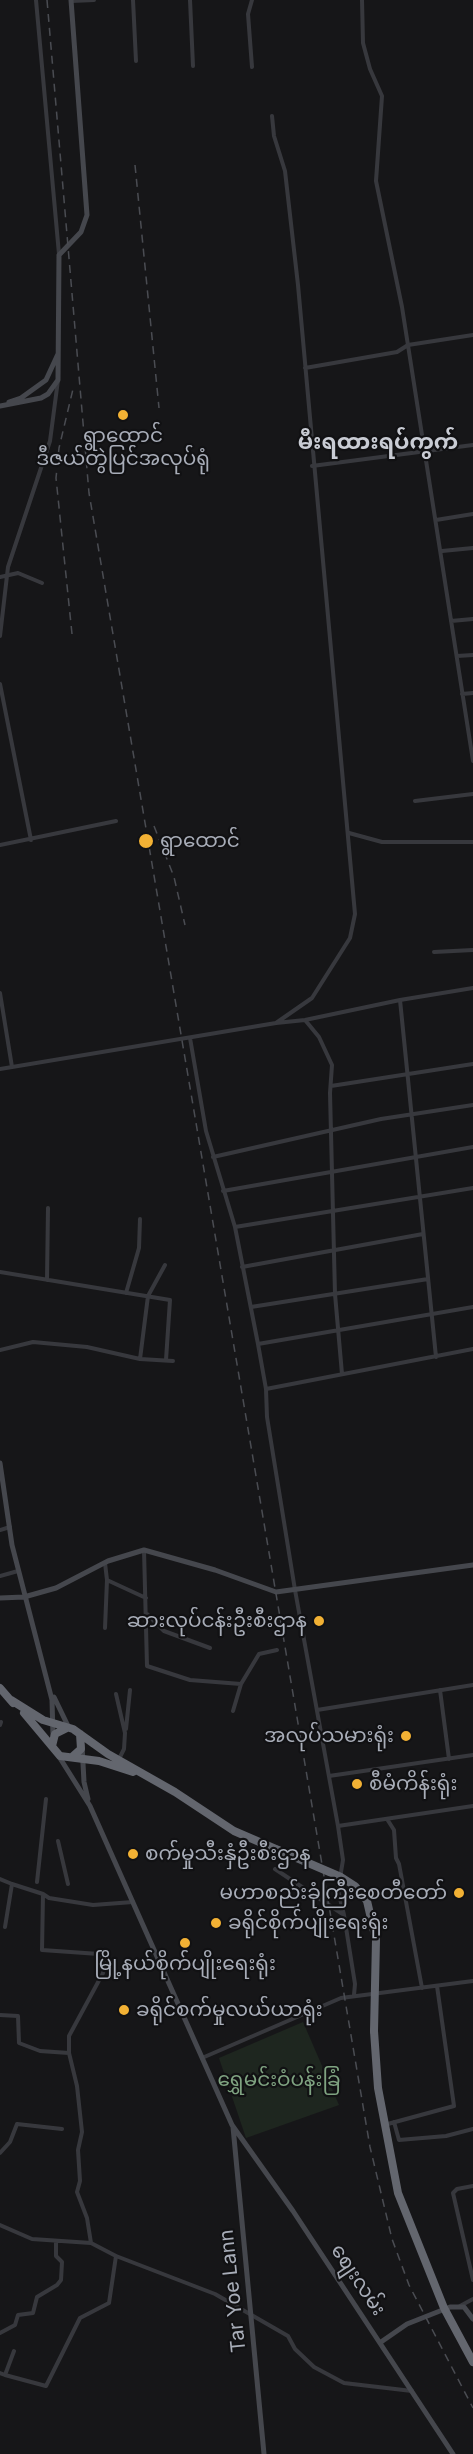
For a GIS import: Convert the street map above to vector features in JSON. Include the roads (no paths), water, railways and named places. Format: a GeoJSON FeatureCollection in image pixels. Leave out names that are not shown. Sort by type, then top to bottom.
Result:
{"type":"FeatureCollection","features":[{"type":"Feature","properties":{"kind":"highway"},"geometry":{"type":"LineString","coordinates":[[0,1688],[34,1723],[55,1751],[72,1757],[113,1765],[157,1782]]}},
{"type":"Feature","properties":{"kind":"highway"},"geometry":{"type":"LineString","coordinates":[[11,1700],[54,1725],[73,1729],[234,1831],[341,1877],[355,1886],[367,1901],[376,1940],[374,2031],[378,2088],[398,2193],[444,2308],[473,2362]]}},
{"type":"Feature","properties":{"kind":"highway"},"geometry":{"type":"LineString","coordinates":[[55,1751],[53,1737],[57,1731],[73,1729]]}},
{"type":"Feature","properties":{"kind":"highway"},"geometry":{"type":"LineString","coordinates":[[72,1757],[79,1752],[82,1744],[73,1729]]}},
{"type":"Feature","properties":{"kind":"street"},"geometry":{"type":"LineString","coordinates":[[0,636],[6,576],[50,441],[58,380],[59,255],[36,0]]}},
{"type":"Feature","properties":{"kind":"street"},"geometry":{"type":"LineString","coordinates":[[59,255],[86,224],[88,205],[71,1],[94,0]]}},
{"type":"Feature","properties":{"kind":"street"},"geometry":{"type":"LineString","coordinates":[[133,0],[136,61]]}},
{"type":"Feature","properties":{"kind":"street"},"geometry":{"type":"LineString","coordinates":[[190,0],[193,66]]}},
{"type":"Feature","properties":{"kind":"street"},"geometry":{"type":"LineString","coordinates":[[252,0],[248,14],[252,67]]}},
{"type":"Feature","properties":{"kind":"street"},"geometry":{"type":"LineString","coordinates":[[362,0],[363,43],[370,69],[382,96],[376,181],[408,345],[424,453],[442,551],[462,694],[470,729],[473,761]]}},
{"type":"Feature","properties":{"kind":"street"},"geometry":{"type":"LineString","coordinates":[[272,116],[274,136],[285,171],[355,914],[350,938],[312,998],[276,1023]]}},
{"type":"Feature","properties":{"kind":"street"},"geometry":{"type":"LineString","coordinates":[[304,368],[398,352],[408,345],[473,335]]}},
{"type":"Feature","properties":{"kind":"street"},"geometry":{"type":"LineString","coordinates":[[0,406],[21,398],[46,380],[58,352]]}},
{"type":"Feature","properties":{"kind":"street"},"geometry":{"type":"LineString","coordinates":[[0,406],[41,398],[48,394],[58,380]]}},
{"type":"Feature","properties":{"kind":"street"},"geometry":{"type":"LineString","coordinates":[[312,466],[473,445]]}},
{"type":"Feature","properties":{"kind":"street"},"geometry":{"type":"LineString","coordinates":[[436,520],[473,514]]}},
{"type":"Feature","properties":{"kind":"street"},"geometry":{"type":"LineString","coordinates":[[442,551],[473,548]]}},
{"type":"Feature","properties":{"kind":"street"},"geometry":{"type":"LineString","coordinates":[[0,577],[18,573],[42,583]]}},
{"type":"Feature","properties":{"kind":"street"},"geometry":{"type":"LineString","coordinates":[[451,621],[473,620]]}},
{"type":"Feature","properties":{"kind":"street"},"geometry":{"type":"LineString","coordinates":[[457,656],[473,655]]}},
{"type":"Feature","properties":{"kind":"street"},"geometry":{"type":"LineString","coordinates":[[0,684],[31,840]]}},
{"type":"Feature","properties":{"kind":"street"},"geometry":{"type":"LineString","coordinates":[[462,694],[473,693]]}},
{"type":"Feature","properties":{"kind":"street"},"geometry":{"type":"LineString","coordinates":[[415,801],[473,794]]}},
{"type":"Feature","properties":{"kind":"street"},"geometry":{"type":"LineString","coordinates":[[0,845],[116,821]]}},
{"type":"Feature","properties":{"kind":"street"},"geometry":{"type":"LineString","coordinates":[[349,833],[382,842],[473,842]]}},
{"type":"Feature","properties":{"kind":"street"},"geometry":{"type":"LineString","coordinates":[[434,952],[473,950]]}},
{"type":"Feature","properties":{"kind":"street"},"geometry":{"type":"LineString","coordinates":[[0,1069],[305,1020],[400,1000],[473,988]]}},
{"type":"Feature","properties":{"kind":"street"},"geometry":{"type":"LineString","coordinates":[[0,993],[12,1067]]}},
{"type":"Feature","properties":{"kind":"street"},"geometry":{"type":"LineString","coordinates":[[400,1000],[436,1357]]}},
{"type":"Feature","properties":{"kind":"street"},"geometry":{"type":"LineString","coordinates":[[305,1020],[319,1037],[332,1065],[334,1250],[342,1374]]}},
{"type":"Feature","properties":{"kind":"street"},"geometry":{"type":"LineString","coordinates":[[190,1038],[213,1157],[235,1227],[266,1389],[267,1416],[295,1590],[343,1860],[338,1890],[355,1984],[353,1995]]}},
{"type":"Feature","properties":{"kind":"street"},"geometry":{"type":"LineString","coordinates":[[332,1086],[473,1064]]}},
{"type":"Feature","properties":{"kind":"street"},"geometry":{"type":"LineString","coordinates":[[213,1157],[411,1114],[473,1105]]}},
{"type":"Feature","properties":{"kind":"street"},"geometry":{"type":"LineString","coordinates":[[223,1191],[473,1147]]}},
{"type":"Feature","properties":{"kind":"street"},"geometry":{"type":"LineString","coordinates":[[235,1227],[473,1188]]}},
{"type":"Feature","properties":{"kind":"street"},"geometry":{"type":"LineString","coordinates":[[47,1280],[48,1208]]}},
{"type":"Feature","properties":{"kind":"street"},"geometry":{"type":"LineString","coordinates":[[126,1293],[139,1248],[140,1219]]}},
{"type":"Feature","properties":{"kind":"street"},"geometry":{"type":"LineString","coordinates":[[242,1267],[423,1234]]}},
{"type":"Feature","properties":{"kind":"street"},"geometry":{"type":"LineString","coordinates":[[140,1359],[148,1296],[165,1265]]}},
{"type":"Feature","properties":{"kind":"street"},"geometry":{"type":"LineString","coordinates":[[0,1272],[170,1300],[166,1360]]}},
{"type":"Feature","properties":{"kind":"street"},"geometry":{"type":"LineString","coordinates":[[250,1307],[428,1279]]}},
{"type":"Feature","properties":{"kind":"street"},"geometry":{"type":"LineString","coordinates":[[258,1344],[338,1333],[473,1307]]}},
{"type":"Feature","properties":{"kind":"street"},"geometry":{"type":"LineString","coordinates":[[0,1350],[33,1342],[87,1347],[140,1359],[173,1361]]}},
{"type":"Feature","properties":{"kind":"street"},"geometry":{"type":"LineString","coordinates":[[266,1389],[473,1349]]}},
{"type":"Feature","properties":{"kind":"street"},"geometry":{"type":"LineString","coordinates":[[0,1463],[2,1490],[24,1597],[61,1715],[73,1729]]}},
{"type":"Feature","properties":{"kind":"street"},"geometry":{"type":"LineString","coordinates":[[0,1530],[10,1527]]}},
{"type":"Feature","properties":{"kind":"street"},"geometry":{"type":"LineString","coordinates":[[144,1550],[147,1613],[146,1663],[149,1667],[190,1680],[241,1684]]}},
{"type":"Feature","properties":{"kind":"street"},"geometry":{"type":"LineString","coordinates":[[0,1598],[24,1597],[56,1588],[104,1562],[144,1550],[215,1570],[276,1592],[473,1564]]}},
{"type":"Feature","properties":{"kind":"street"},"geometry":{"type":"LineString","coordinates":[[104,1562],[107,1580],[105,1628]]}},
{"type":"Feature","properties":{"kind":"street"},"geometry":{"type":"LineString","coordinates":[[0,1576],[18,1571]]}},
{"type":"Feature","properties":{"kind":"street"},"geometry":{"type":"LineString","coordinates":[[107,1580],[146,1598]]}},
{"type":"Feature","properties":{"kind":"street"},"geometry":{"type":"LineString","coordinates":[[147,1613],[164,1631],[210,1648]]}},
{"type":"Feature","properties":{"kind":"street"},"geometry":{"type":"LineString","coordinates":[[233,1711],[241,1684],[260,1654],[277,1650]]}},
{"type":"Feature","properties":{"kind":"street"},"geometry":{"type":"LineString","coordinates":[[47,1676],[54,1725],[53,1737]]}},
{"type":"Feature","properties":{"kind":"street"},"geometry":{"type":"LineString","coordinates":[[317,1710],[473,1684]]}},
{"type":"Feature","properties":{"kind":"street"},"geometry":{"type":"LineString","coordinates":[[119,1760],[124,1749],[130,1690]]}},
{"type":"Feature","properties":{"kind":"street"},"geometry":{"type":"LineString","coordinates":[[440,1690],[448,1759]]}},
{"type":"Feature","properties":{"kind":"street"},"geometry":{"type":"LineString","coordinates":[[116,1694],[125,1733]]}},
{"type":"Feature","properties":{"kind":"street"},"geometry":{"type":"LineString","coordinates":[[82,1744],[84,1782],[90,1806]]}},
{"type":"Feature","properties":{"kind":"street"},"geometry":{"type":"LineString","coordinates":[[55,1751],[90,1806],[232,2126]]}},
{"type":"Feature","properties":{"kind":"street"},"geometry":{"type":"LineString","coordinates":[[329,1776],[473,1755]]}},
{"type":"Feature","properties":{"kind":"street"},"geometry":{"type":"LineString","coordinates":[[37,1882],[46,1799]]}},
{"type":"Feature","properties":{"kind":"street"},"geometry":{"type":"LineString","coordinates":[[338,1826],[473,1806]]}},
{"type":"Feature","properties":{"kind":"street"},"geometry":{"type":"LineString","coordinates":[[387,1819],[394,1830],[396,1857],[422,1988]]}},
{"type":"Feature","properties":{"kind":"street"},"geometry":{"type":"LineString","coordinates":[[58,1841],[68,1884]]}},
{"type":"Feature","properties":{"kind":"street"},"geometry":{"type":"LineString","coordinates":[[275,1869],[344,1915]]}},
{"type":"Feature","properties":{"kind":"street"},"geometry":{"type":"LineString","coordinates":[[0,1879],[49,1898],[93,1905],[133,1902]]}},
{"type":"Feature","properties":{"kind":"street"},"geometry":{"type":"LineString","coordinates":[[5,1927],[12,1884]]}},
{"type":"Feature","properties":{"kind":"street"},"geometry":{"type":"LineString","coordinates":[[43,1894],[42,1950],[99,1954],[105,1965],[104,1973],[69,2036],[69,2053],[77,2086],[82,2132],[78,2150],[80,2181],[77,2192],[87,2218],[91,2243]]}},
{"type":"Feature","properties":{"kind":"street"},"geometry":{"type":"LineString","coordinates":[[202,2058],[273,2025],[353,1995],[473,1980]]}},
{"type":"Feature","properties":{"kind":"street"},"geometry":{"type":"LineString","coordinates":[[384,2125],[454,2106],[437,1986]]}},
{"type":"Feature","properties":{"kind":"street"},"geometry":{"type":"LineString","coordinates":[[0,2015],[18,2016],[19,2043],[40,2051],[69,2053]]}},
{"type":"Feature","properties":{"kind":"street"},"geometry":{"type":"LineString","coordinates":[[394,2122],[399,2140],[446,2136],[473,2129]]}},
{"type":"Feature","properties":{"kind":"street"},"geometry":{"type":"LineString","coordinates":[[0,2153],[10,2142],[17,2124],[62,2129]]}},
{"type":"Feature","properties":{"kind":"street","name":"Tar Yoe Lann"},"geometry":{"type":"LineString","coordinates":[[232,2126],[264,2454]]}},
{"type":"Feature","properties":{"kind":"street","name":"စျေးလမ်း"},"geometry":{"type":"LineString","coordinates":[[232,2126],[381,2342],[453,2454]]}},
{"type":"Feature","properties":{"kind":"street"},"geometry":{"type":"LineString","coordinates":[[473,2186],[457,2189],[453,2193],[473,2280]]}},
{"type":"Feature","properties":{"kind":"street"},"geometry":{"type":"LineString","coordinates":[[0,2225],[32,2239],[91,2243],[116,2256],[215,2294],[288,2336],[295,2349],[309,2362],[344,2383],[395,2391],[413,2391]]}},
{"type":"Feature","properties":{"kind":"street"},"geometry":{"type":"LineString","coordinates":[[0,2333],[15,2325],[18,2315],[33,2313],[37,2297],[57,2285],[63,2271],[62,2262],[56,2256],[56,2242]]}},
{"type":"Feature","properties":{"kind":"street"},"geometry":{"type":"LineString","coordinates":[[14,2352],[2,2374],[46,2386],[80,2318],[109,2303],[116,2256]]}},
{"type":"Feature","properties":{"kind":"street"},"geometry":{"type":"LineString","coordinates":[[381,2342],[407,2324],[444,2308],[460,2306],[473,2299]]}},
{"type":"Feature","properties":{"kind":"street"},"geometry":{"type":"LineString","coordinates":[[460,2306],[467,2309],[473,2319]]}},
{"type":"Feature","properties":{"kind":"railway"},"geometry":{"type":"LineString","coordinates":[[47,0],[89,493],[370,2147],[392,2239],[409,2285],[473,2408]]}},
{"type":"Feature","properties":{"kind":"railway"},"geometry":{"type":"LineString","coordinates":[[135,165],[159,408]]}},
{"type":"Feature","properties":{"kind":"railway"},"geometry":{"type":"LineString","coordinates":[[72,634],[56,478],[59,448],[73,389]]}},
{"type":"Feature","properties":{"kind":"railway"},"geometry":{"type":"LineString","coordinates":[[154,826],[174,877],[185,925]]}},
{"type":"Feature","properties":{"kind":"place","name":"ရွာထောင် ဒီဇယ်တွဲပြင်အလုပ်ရုံ"},"geometry":{"type":"Point","coordinates":[123,415]}},
{"type":"Feature","properties":{"kind":"place","name":"ရွာထောင်"},"geometry":{"type":"Point","coordinates":[146,841]}},
{"type":"Feature","properties":{"kind":"place","name":"ဆားလုပ်ငန်းဦးစီးဌာန"},"geometry":{"type":"Point","coordinates":[319,1621]}},
{"type":"Feature","properties":{"kind":"place","name":"အလုပ်သမားရုံး"},"geometry":{"type":"Point","coordinates":[406,1736]}},
{"type":"Feature","properties":{"kind":"place","name":"စီမံကိန်းရုံး‌"},"geometry":{"type":"Point","coordinates":[357,1784]}},
{"type":"Feature","properties":{"kind":"place","name":"စက်မှုသီးနှံဦးစီးဌာန"},"geometry":{"type":"Point","coordinates":[133,1854]}},
{"type":"Feature","properties":{"kind":"place","name":"မဟာစည်းခုံကြီးစေတီတော်"},"geometry":{"type":"Point","coordinates":[459,1893]}},
{"type":"Feature","properties":{"kind":"place","name":"ခရိုင်စိုက်ပျိုးရေးရုံး"},"geometry":{"type":"Point","coordinates":[216,1923]}},
{"type":"Feature","properties":{"kind":"place","name":"မြို့နယ်စိုက်ပျိုးရေးရုံး"},"geometry":{"type":"Point","coordinates":[185,1943]}},
{"type":"Feature","properties":{"kind":"place","name":"ခရိုင်စက်မှုလယ်ယာရုံး"},"geometry":{"type":"Point","coordinates":[124,2010]}},
{"type":"Feature","properties":{"kind":"district","name":"မီးရထားရပ်ကွက်"},"geometry":{"type":"Point","coordinates":[378,442]}},
{"type":"Feature","properties":{"kind":"park label","name":"ရွှေမင်းဝံပန်းခြံ"},"geometry":{"type":"Point","coordinates":[279,2080]}}]}
